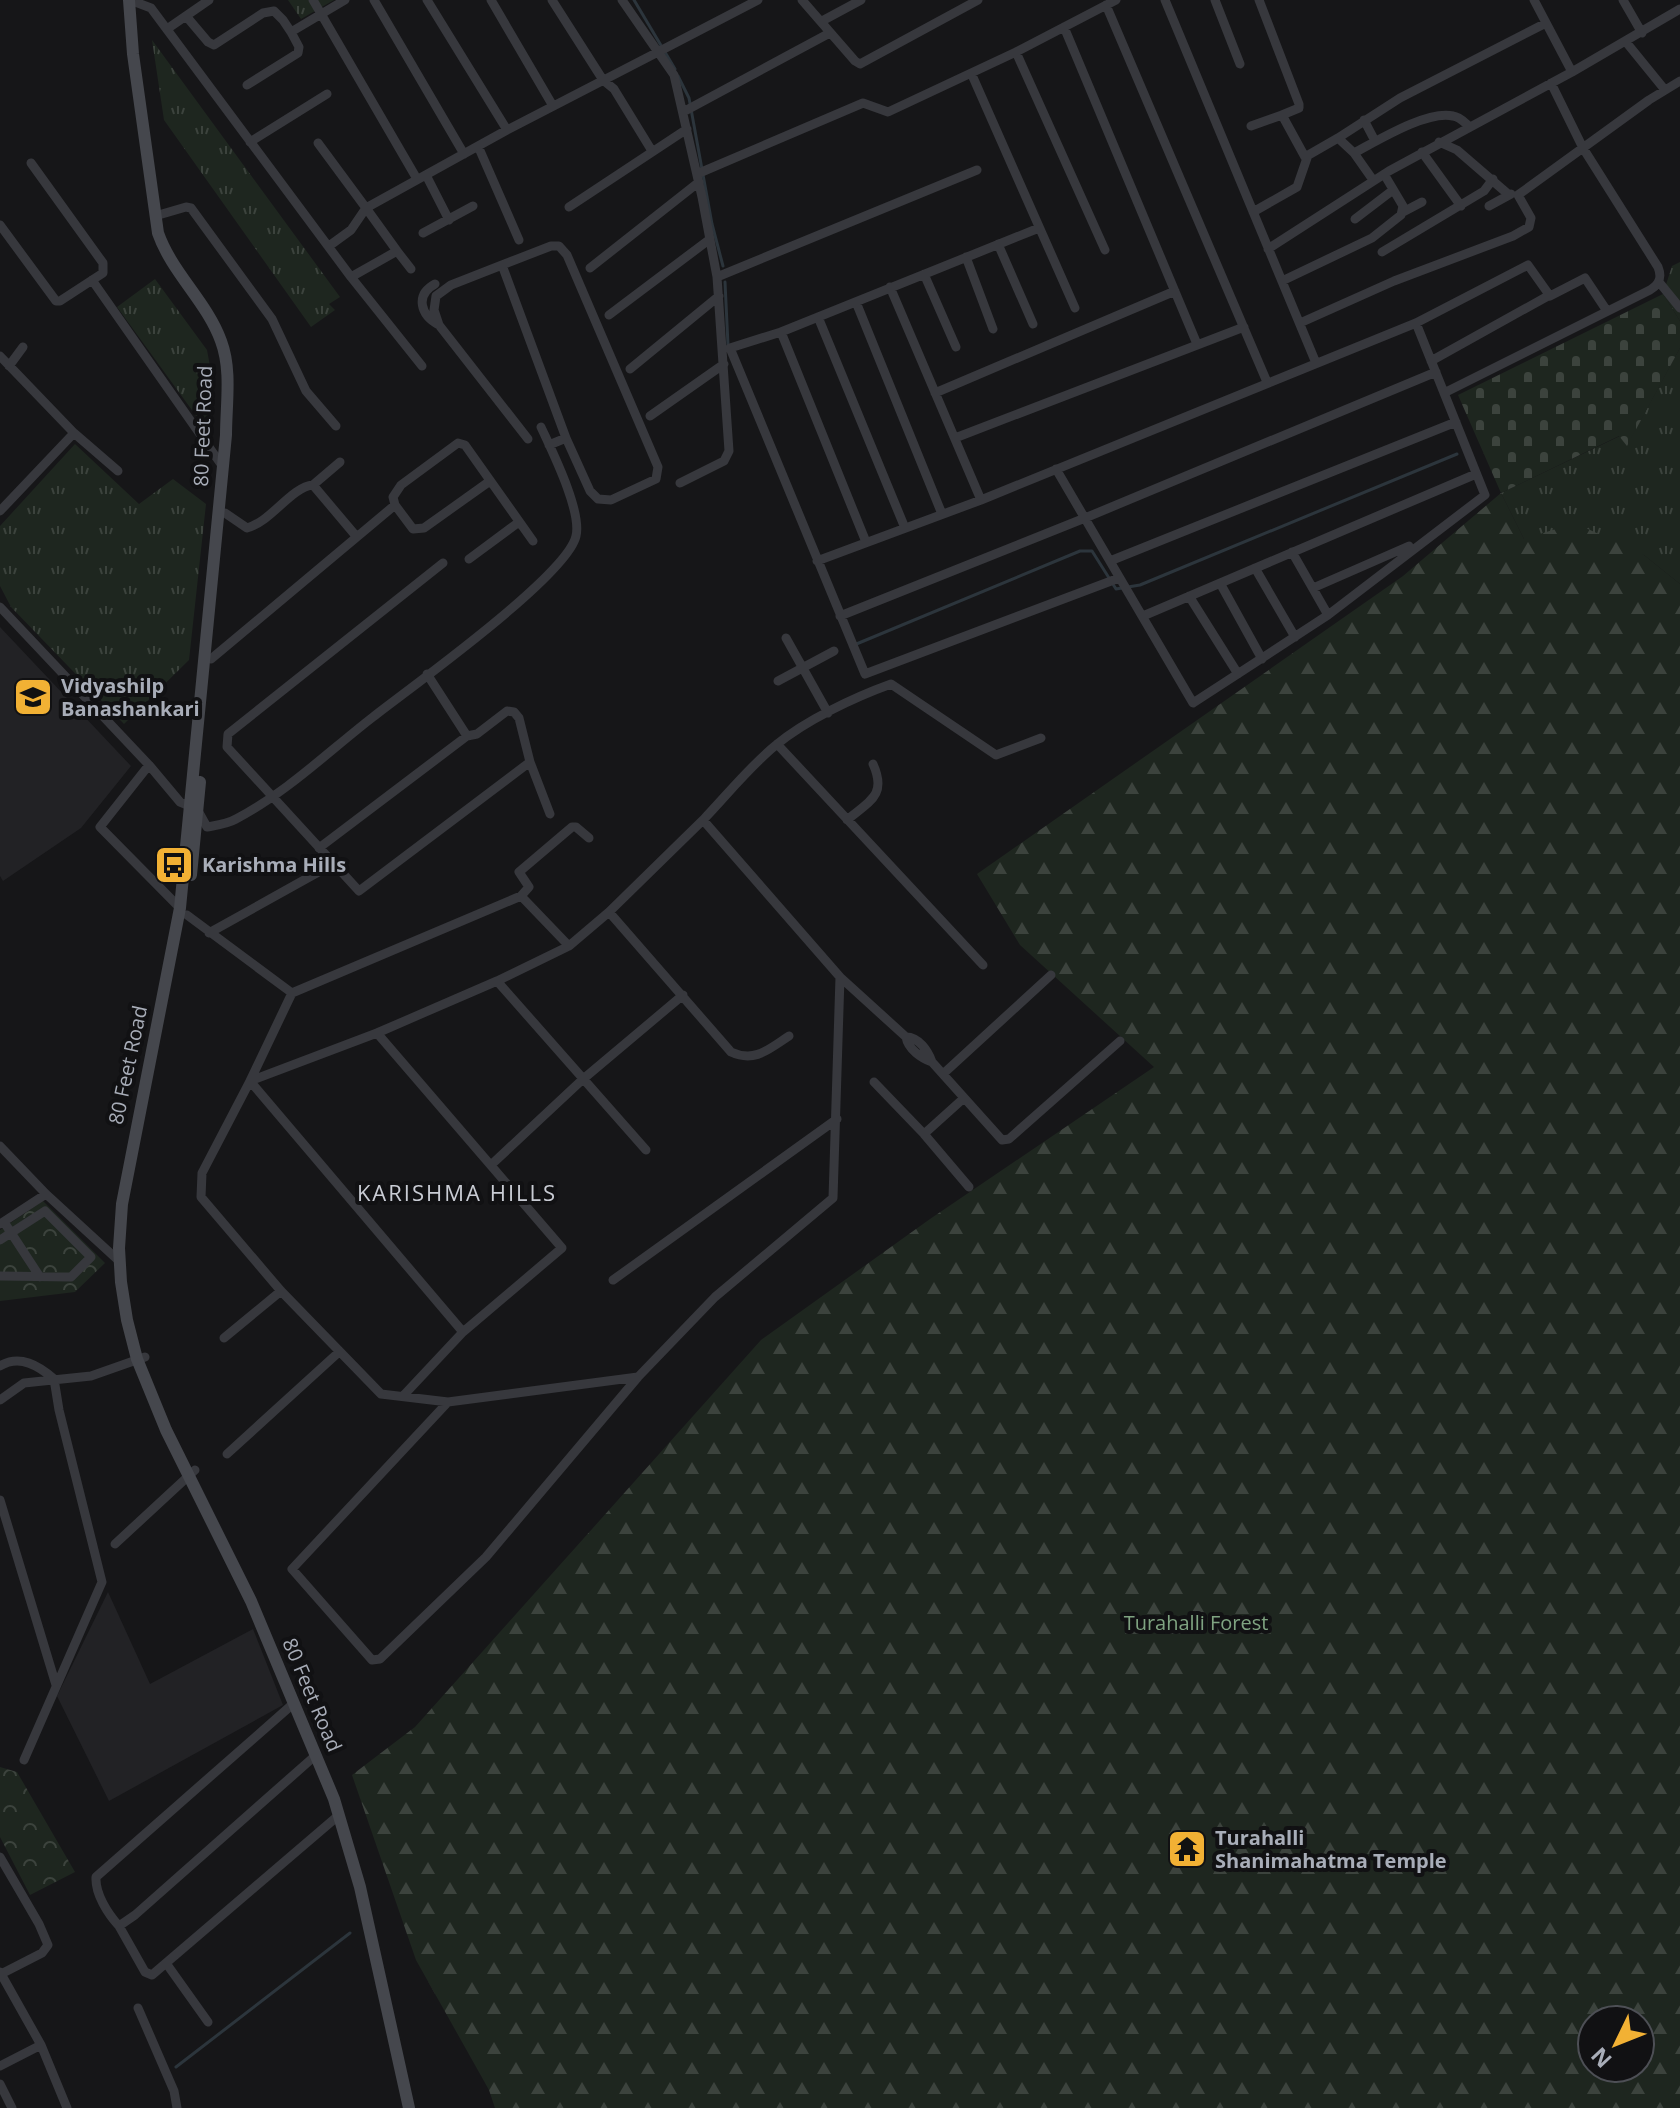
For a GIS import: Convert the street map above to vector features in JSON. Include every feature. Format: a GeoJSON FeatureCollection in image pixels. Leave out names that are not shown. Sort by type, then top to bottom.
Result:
{"type":"FeatureCollection","features":[{"type":"Feature","properties":{"kind":"main road","name":"80 Feet Road"},"geometry":{"type":"LineString","coordinates":[[133,0],[162,214],[171,246],[220,321],[232,355],[233,436],[193,808]]}},
{"type":"Feature","properties":{"kind":"main road","name":"80 Feet Road"},"geometry":{"type":"LineString","coordinates":[[133,0],[133,54],[158,233],[170,260],[218,332],[225,356],[226,435],[183,911],[130,1205],[128,1281],[141,1358]]}},
{"type":"Feature","properties":{"kind":"main road","name":"80 Feet Road"},"geometry":{"type":"LineString","coordinates":[[183,911],[126,1180],[119,1261],[123,1301],[141,1358],[251,1601],[339,1815],[360,1887],[409,2108]]}},
{"type":"Feature","properties":{"kind":"main road","name":"80 Feet Road"},"geometry":{"type":"LineString","coordinates":[[192,1472],[258,1598],[344,1804],[367,1886],[417,2108]]}},
{"type":"Feature","properties":{"kind":"street"},"geometry":{"type":"LineString","coordinates":[[133,0],[151,8],[236,118],[250,142],[351,277],[422,366]]}},
{"type":"Feature","properties":{"kind":"street"},"geometry":{"type":"LineString","coordinates":[[167,29],[209,0]]}},
{"type":"Feature","properties":{"kind":"street"},"geometry":{"type":"LineString","coordinates":[[313,0],[449,220]]}},
{"type":"Feature","properties":{"kind":"street"},"geometry":{"type":"LineString","coordinates":[[291,32],[345,0]]}},
{"type":"Feature","properties":{"kind":"street"},"geometry":{"type":"LineString","coordinates":[[374,0],[464,154]]}},
{"type":"Feature","properties":{"kind":"street"},"geometry":{"type":"LineString","coordinates":[[427,0],[507,130]]}},
{"type":"Feature","properties":{"kind":"street"},"geometry":{"type":"LineString","coordinates":[[491,0],[553,106]]}},
{"type":"Feature","properties":{"kind":"street"},"geometry":{"type":"LineString","coordinates":[[552,0],[603,80],[614,89],[652,151]]}},
{"type":"Feature","properties":{"kind":"street"},"geometry":{"type":"LineString","coordinates":[[622,0],[674,75],[700,175],[717,277],[729,451],[724,461],[680,483]]}},
{"type":"Feature","properties":{"kind":"street"},"geometry":{"type":"LineString","coordinates":[[329,246],[351,230],[366,208],[507,130],[758,0]]}},
{"type":"Feature","properties":{"kind":"street"},"geometry":{"type":"LineString","coordinates":[[802,0],[860,64],[978,0]]}},
{"type":"Feature","properties":{"kind":"street"},"geometry":{"type":"LineString","coordinates":[[822,21],[861,0]]}},
{"type":"Feature","properties":{"kind":"street"},"geometry":{"type":"LineString","coordinates":[[590,268],[700,175],[863,103],[888,112],[972,75],[1116,0]]}},
{"type":"Feature","properties":{"kind":"street"},"geometry":{"type":"LineString","coordinates":[[1165,0],[1316,363]]}},
{"type":"Feature","properties":{"kind":"street"},"geometry":{"type":"LineString","coordinates":[[1215,0],[1240,64]]}},
{"type":"Feature","properties":{"kind":"street"},"geometry":{"type":"LineString","coordinates":[[1251,126],[1299,108],[1259,0]]}},
{"type":"Feature","properties":{"kind":"street"},"geometry":{"type":"LineString","coordinates":[[1534,0],[1572,72]]}},
{"type":"Feature","properties":{"kind":"street"},"geometry":{"type":"LineString","coordinates":[[1623,0],[1642,33]]}},
{"type":"Feature","properties":{"kind":"street"},"geometry":{"type":"LineString","coordinates":[[1106,5],[1267,382]]}},
{"type":"Feature","properties":{"kind":"street"},"geometry":{"type":"LineString","coordinates":[[1268,249],[1373,180],[1626,42],[1680,9]]}},
{"type":"Feature","properties":{"kind":"street"},"geometry":{"type":"LineString","coordinates":[[186,16],[214,45],[263,13],[274,11],[283,20],[299,47],[298,53],[247,85]]}},
{"type":"Feature","properties":{"kind":"street"},"geometry":{"type":"LineString","coordinates":[[1253,212],[1297,187],[1307,158],[1364,120],[1400,98],[1546,23]]}},
{"type":"Feature","properties":{"kind":"street"},"geometry":{"type":"LineString","coordinates":[[1064,27],[1197,344]]}},
{"type":"Feature","properties":{"kind":"street"},"geometry":{"type":"LineString","coordinates":[[683,112],[826,35]]}},
{"type":"Feature","properties":{"kind":"street"},"geometry":{"type":"LineString","coordinates":[[1626,42],[1665,90]]}},
{"type":"Feature","properties":{"kind":"street"},"geometry":{"type":"LineString","coordinates":[[1016,52],[1105,250]]}},
{"type":"Feature","properties":{"kind":"street"},"geometry":{"type":"LineString","coordinates":[[972,75],[1075,308]]}},
{"type":"Feature","properties":{"kind":"street"},"geometry":{"type":"LineString","coordinates":[[1489,206],[1513,194],[1680,81]]}},
{"type":"Feature","properties":{"kind":"street"},"geometry":{"type":"LineString","coordinates":[[1444,393],[1650,290],[1659,282],[1661,275],[1658,267],[1583,148],[1551,83]]}},
{"type":"Feature","properties":{"kind":"street"},"geometry":{"type":"LineString","coordinates":[[250,142],[327,94]]}},
{"type":"Feature","properties":{"kind":"street"},"geometry":{"type":"LineString","coordinates":[[1282,115],[1307,158]]}},
{"type":"Feature","properties":{"kind":"street"},"geometry":{"type":"LineString","coordinates":[[1354,153],[1393,131],[1441,115],[1458,117],[1469,126]]}},
{"type":"Feature","properties":{"kind":"street"},"geometry":{"type":"LineString","coordinates":[[1364,120],[1375,141]]}},
{"type":"Feature","properties":{"kind":"street"},"geometry":{"type":"LineString","coordinates":[[569,207],[687,129]]}},
{"type":"Feature","properties":{"kind":"street"},"geometry":{"type":"LineString","coordinates":[[1338,138],[1354,153],[1373,180]]}},
{"type":"Feature","properties":{"kind":"street"},"geometry":{"type":"LineString","coordinates":[[1300,323],[1529,227],[1531,218],[1513,194],[1457,150],[1439,142]]}},
{"type":"Feature","properties":{"kind":"street"},"geometry":{"type":"LineString","coordinates":[[318,143],[411,269]]}},
{"type":"Feature","properties":{"kind":"street"},"geometry":{"type":"LineString","coordinates":[[478,146],[519,240]]}},
{"type":"Feature","properties":{"kind":"street"},"geometry":{"type":"LineString","coordinates":[[1422,152],[1461,206]]}},
{"type":"Feature","properties":{"kind":"street"},"geometry":{"type":"LineString","coordinates":[[0,225],[56,301],[103,273],[103,263],[31,163]]}},
{"type":"Feature","properties":{"kind":"street"},"geometry":{"type":"LineString","coordinates":[[717,277],[977,170]]}},
{"type":"Feature","properties":{"kind":"street"},"geometry":{"type":"LineString","coordinates":[[1384,174],[1403,206],[1403,212]]}},
{"type":"Feature","properties":{"kind":"street"},"geometry":{"type":"LineString","coordinates":[[1382,252],[1484,191],[1493,179]]}},
{"type":"Feature","properties":{"kind":"street"},"geometry":{"type":"LineString","coordinates":[[1355,219],[1393,190]]}},
{"type":"Feature","properties":{"kind":"street"},"geometry":{"type":"LineString","coordinates":[[1282,281],[1372,238],[1403,212],[1422,202]]}},
{"type":"Feature","properties":{"kind":"street"},"geometry":{"type":"LineString","coordinates":[[423,233],[473,206]]}},
{"type":"Feature","properties":{"kind":"street"},"geometry":{"type":"LineString","coordinates":[[162,214],[191,208],[272,319],[306,391],[336,426]]}},
{"type":"Feature","properties":{"kind":"street"},"geometry":{"type":"LineString","coordinates":[[1039,228],[781,332],[730,348],[865,674],[1119,578]]}},
{"type":"Feature","properties":{"kind":"street"},"geometry":{"type":"LineString","coordinates":[[609,315],[710,239]]}},
{"type":"Feature","properties":{"kind":"street"},"geometry":{"type":"LineString","coordinates":[[998,244],[1033,324]]}},
{"type":"Feature","properties":{"kind":"street"},"geometry":{"type":"LineString","coordinates":[[502,265],[566,438],[590,491],[598,499],[611,500],[656,479],[658,467],[567,255],[559,246],[551,246],[502,265],[451,285],[436,296],[434,310],[439,325],[528,439]]}},
{"type":"Feature","properties":{"kind":"street"},"geometry":{"type":"LineString","coordinates":[[351,277],[397,251]]}},
{"type":"Feature","properties":{"kind":"street"},"geometry":{"type":"LineString","coordinates":[[966,257],[993,329]]}},
{"type":"Feature","properties":{"kind":"street"},"geometry":{"type":"LineString","coordinates":[[817,561],[981,500],[1416,323],[1528,265],[1548,296]]}},
{"type":"Feature","properties":{"kind":"street"},"geometry":{"type":"LineString","coordinates":[[924,274],[956,347]]}},
{"type":"Feature","properties":{"kind":"street"},"geometry":{"type":"LineString","coordinates":[[1431,361],[1585,278],[1607,311]]}},
{"type":"Feature","properties":{"kind":"street"},"geometry":{"type":"LineString","coordinates":[[92,280],[223,467]]}},
{"type":"Feature","properties":{"kind":"street"},"geometry":{"type":"LineString","coordinates":[[1659,282],[1680,308]]}},
{"type":"Feature","properties":{"kind":"street"},"geometry":{"type":"LineString","coordinates":[[435,284],[424,292],[421,299],[422,308],[431,321],[439,325]]}},
{"type":"Feature","properties":{"kind":"street"},"geometry":{"type":"LineString","coordinates":[[890,287],[981,500]]}},
{"type":"Feature","properties":{"kind":"street"},"geometry":{"type":"LineString","coordinates":[[935,393],[1175,291]]}},
{"type":"Feature","properties":{"kind":"street"},"geometry":{"type":"LineString","coordinates":[[630,369],[719,296]]}},
{"type":"Feature","properties":{"kind":"street"},"geometry":{"type":"LineString","coordinates":[[856,302],[942,514]]}},
{"type":"Feature","properties":{"kind":"street"},"geometry":{"type":"LineString","coordinates":[[818,317],[905,528]]}},
{"type":"Feature","properties":{"kind":"street"},"geometry":{"type":"LineString","coordinates":[[1056,469],[1193,703],[1328,615],[1485,495],[1416,323]]}},
{"type":"Feature","properties":{"kind":"street"},"geometry":{"type":"LineString","coordinates":[[955,438],[1244,327]]}},
{"type":"Feature","properties":{"kind":"street"},"geometry":{"type":"LineString","coordinates":[[781,332],[866,542]]}},
{"type":"Feature","properties":{"kind":"street"},"geometry":{"type":"LineString","coordinates":[[9,366],[23,347]]}},
{"type":"Feature","properties":{"kind":"street"},"geometry":{"type":"LineString","coordinates":[[0,356],[74,433],[118,471]]}},
{"type":"Feature","properties":{"kind":"street"},"geometry":{"type":"LineString","coordinates":[[650,416],[724,364]]}},
{"type":"Feature","properties":{"kind":"street"},"geometry":{"type":"LineString","coordinates":[[840,616],[1436,372]]}},
{"type":"Feature","properties":{"kind":"street"},"geometry":{"type":"LineString","coordinates":[[1110,561],[1456,422]]}},
{"type":"Feature","properties":{"kind":"street"},"geometry":{"type":"LineString","coordinates":[[0,607],[180,802],[193,808],[207,827],[223,825],[273,796],[513,607],[569,551],[576,536],[576,517],[563,475],[541,427]]}},
{"type":"Feature","properties":{"kind":"street"},"geometry":{"type":"LineString","coordinates":[[0,511],[74,433]]}},
{"type":"Feature","properties":{"kind":"street"},"geometry":{"type":"LineString","coordinates":[[549,445],[566,438]]}},
{"type":"Feature","properties":{"kind":"street"},"geometry":{"type":"LineString","coordinates":[[490,481],[424,528],[413,529],[395,505],[393,497],[401,485],[458,443],[465,445],[533,541]]}},
{"type":"Feature","properties":{"kind":"street"},"geometry":{"type":"LineString","coordinates":[[225,513],[247,528],[258,525],[303,487],[313,485],[340,462]]}},
{"type":"Feature","properties":{"kind":"street"},"geometry":{"type":"LineString","coordinates":[[1143,616],[1476,474]]}},
{"type":"Feature","properties":{"kind":"street"},"geometry":{"type":"LineString","coordinates":[[313,485],[356,536]]}},
{"type":"Feature","properties":{"kind":"street"},"geometry":{"type":"LineString","coordinates":[[211,659],[395,505]]}},
{"type":"Feature","properties":{"kind":"street"},"geometry":{"type":"LineString","coordinates":[[469,559],[519,522]]}},
{"type":"Feature","properties":{"kind":"street"},"geometry":{"type":"LineString","coordinates":[[1313,588],[1423,540]]}},
{"type":"Feature","properties":{"kind":"street"},"geometry":{"type":"LineString","coordinates":[[1292,552],[1328,615]]}},
{"type":"Feature","properties":{"kind":"street"},"geometry":{"type":"LineString","coordinates":[[443,563],[228,734],[227,747],[359,891],[530,762]]}},
{"type":"Feature","properties":{"kind":"street"},"geometry":{"type":"LineString","coordinates":[[1255,568],[1295,637]]}},
{"type":"Feature","properties":{"kind":"street"},"geometry":{"type":"LineString","coordinates":[[1220,583],[1262,659]]}},
{"type":"Feature","properties":{"kind":"street"},"geometry":{"type":"LineString","coordinates":[[1189,596],[1238,674]]}},
{"type":"Feature","properties":{"kind":"street"},"geometry":{"type":"LineString","coordinates":[[786,638],[828,713]]}},
{"type":"Feature","properties":{"kind":"street"},"geometry":{"type":"LineString","coordinates":[[778,681],[834,651]]}},
{"type":"Feature","properties":{"kind":"street"},"geometry":{"type":"LineString","coordinates":[[427,674],[467,736]]}},
{"type":"Feature","properties":{"kind":"street"},"geometry":{"type":"LineString","coordinates":[[250,1081],[377,1033],[569,946],[609,912],[777,744],[828,713],[891,684],[996,755],[1041,738]]}},
{"type":"Feature","properties":{"kind":"street"},"geometry":{"type":"LineString","coordinates":[[319,848],[467,736],[477,734],[507,711],[514,712],[519,718],[530,762],[550,814]]}},
{"type":"Feature","properties":{"kind":"street"},"geometry":{"type":"LineString","coordinates":[[777,744],[983,965]]}},
{"type":"Feature","properties":{"kind":"street"},"geometry":{"type":"LineString","coordinates":[[847,820],[878,791],[880,780],[873,764]]}},
{"type":"Feature","properties":{"kind":"street"},"geometry":{"type":"LineString","coordinates":[[149,765],[100,827],[183,911],[292,993]]}},
{"type":"Feature","properties":{"kind":"street"},"geometry":{"type":"LineString","coordinates":[[703,820],[840,977],[906,1037],[916,1040],[929,1053],[932,1062],[1002,1140],[1009,1139],[1120,1041]]}},
{"type":"Feature","properties":{"kind":"street"},"geometry":{"type":"LineString","coordinates":[[589,838],[572,827],[545,848],[519,872],[529,887],[521,896],[292,993],[202,1173],[201,1197],[281,1291],[381,1394],[448,1402],[638,1377]]}},
{"type":"Feature","properties":{"kind":"street"},"geometry":{"type":"LineString","coordinates":[[209,933],[322,870],[332,861]]}},
{"type":"Feature","properties":{"kind":"street"},"geometry":{"type":"LineString","coordinates":[[521,896],[569,946]]}},
{"type":"Feature","properties":{"kind":"street"},"geometry":{"type":"LineString","coordinates":[[609,912],[731,1052],[749,1057],[764,1053],[789,1036]]}},
{"type":"Feature","properties":{"kind":"street"},"geometry":{"type":"LineString","coordinates":[[943,1074],[1051,975]]}},
{"type":"Feature","properties":{"kind":"street"},"geometry":{"type":"LineString","coordinates":[[448,1402],[292,1569],[372,1660],[380,1659],[486,1557],[638,1377],[715,1297],[833,1198],[840,977]]}},
{"type":"Feature","properties":{"kind":"street"},"geometry":{"type":"LineString","coordinates":[[497,981],[646,1150]]}},
{"type":"Feature","properties":{"kind":"street"},"geometry":{"type":"LineString","coordinates":[[491,1165],[582,1080],[683,995]]}},
{"type":"Feature","properties":{"kind":"street"},"geometry":{"type":"LineString","coordinates":[[377,1033],[562,1248],[463,1332],[403,1396]]}},
{"type":"Feature","properties":{"kind":"street"},"geometry":{"type":"LineString","coordinates":[[250,1081],[463,1332]]}},
{"type":"Feature","properties":{"kind":"street"},"geometry":{"type":"LineString","coordinates":[[874,1082],[969,1187]]}},
{"type":"Feature","properties":{"kind":"street"},"geometry":{"type":"LineString","coordinates":[[924,1134],[964,1098]]}},
{"type":"Feature","properties":{"kind":"street"},"geometry":{"type":"LineString","coordinates":[[613,1280],[837,1119]]}},
{"type":"Feature","properties":{"kind":"street"},"geometry":{"type":"LineString","coordinates":[[2,1152],[119,1261]]}},
{"type":"Feature","properties":{"kind":"street"},"geometry":{"type":"LineString","coordinates":[[40,1277],[2,1223],[46,1194]]}},
{"type":"Feature","properties":{"kind":"street"},"geometry":{"type":"LineString","coordinates":[[0,1240],[45,1211],[91,1257],[71,1277],[0,1276]]}},
{"type":"Feature","properties":{"kind":"street"},"geometry":{"type":"LineString","coordinates":[[224,1338],[281,1291]]}},
{"type":"Feature","properties":{"kind":"street"},"geometry":{"type":"LineString","coordinates":[[227,1454],[339,1352]]}},
{"type":"Feature","properties":{"kind":"street"},"geometry":{"type":"LineString","coordinates":[[0,1400],[24,1383],[91,1376],[141,1358]]}},
{"type":"Feature","properties":{"kind":"street"},"geometry":{"type":"LineString","coordinates":[[0,1366],[8,1361],[36,1364],[54,1379],[102,1582],[24,1760]]}},
{"type":"Feature","properties":{"kind":"street"},"geometry":{"type":"LineString","coordinates":[[115,1544],[192,1472]]}},
{"type":"Feature","properties":{"kind":"street"},"geometry":{"type":"LineString","coordinates":[[0,1500],[56,1685]]}},
{"type":"Feature","properties":{"kind":"street"},"geometry":{"type":"LineString","coordinates":[[294,1703],[96,1877],[96,1886],[111,1917],[148,1974],[152,1975],[339,1815]]}},
{"type":"Feature","properties":{"kind":"street"},"geometry":{"type":"LineString","coordinates":[[119,1926],[316,1755]]}},
{"type":"Feature","properties":{"kind":"street"},"geometry":{"type":"LineString","coordinates":[[0,1857],[48,1945],[42,1953],[1,1973],[41,2045],[67,2108]]}},
{"type":"Feature","properties":{"kind":"street"},"geometry":{"type":"LineString","coordinates":[[166,1963],[208,2022]]}},
{"type":"Feature","properties":{"kind":"street"},"geometry":{"type":"LineString","coordinates":[[138,2008],[174,2091],[177,2108]]}},
{"type":"Feature","properties":{"kind":"street"},"geometry":{"type":"LineString","coordinates":[[0,2066],[41,2045]]}},
{"type":"Feature","properties":{"kind":"street"},"geometry":{"type":"LineString","coordinates":[[0,2084],[12,2108]]}},
{"type":"Feature","properties":{"kind":"shaded area","name":"Vidyashilp Banashankari"},"geometry":{"type":"Polygon","coordinates":[[[0,627],[131,766],[81,828],[3,881],[0,876],[0,627]]]}},
{"type":"Feature","properties":{"kind":"shaded area"},"geometry":{"type":"Polygon","coordinates":[[[108,1592],[150,1684],[253,1629],[283,1705],[109,1801],[57,1696],[108,1592]]]}},
{"type":"Feature","properties":{"kind":"green space"},"geometry":{"type":"Polygon","coordinates":[[[288,0],[334,0],[301,19],[288,0]]]}},
{"type":"Feature","properties":{"kind":"green space"},"geometry":{"type":"Polygon","coordinates":[[[152,40],[340,297],[329,304],[335,310],[311,327],[164,120],[152,40]]]}},
{"type":"Feature","properties":{"kind":"green space"},"geometry":{"type":"Polygon","coordinates":[[[1680,262],[1680,321],[1663,294],[1672,266],[1680,262]]]}},
{"type":"Feature","properties":{"kind":"green space"},"geometry":{"type":"Polygon","coordinates":[[[155,279],[207,350],[214,388],[210,435],[117,307],[155,279]]]}},
{"type":"Feature","properties":{"kind":"green space"},"geometry":{"type":"Polygon","coordinates":[[[1663,294],[1680,321],[1680,348],[1627,446],[1619,436],[1501,493],[1458,395],[1663,294]]]}},
{"type":"Feature","properties":{"kind":"green space"},"geometry":{"type":"Polygon","coordinates":[[[1680,348],[1680,584],[1644,555],[1524,539],[1501,493],[1620,436],[1627,445],[1680,348]]]}},
{"type":"Feature","properties":{"kind":"green space"},"geometry":{"type":"Polygon","coordinates":[[[75,444],[139,504],[173,479],[206,504],[189,660],[124,724],[11,607],[0,586],[0,526],[75,444]]]}},
{"type":"Feature","properties":{"kind":"green space","name":"Turahalli Forest"},"geometry":{"type":"Polygon","coordinates":[[[1501,493],[1524,539],[1575,523],[1644,555],[1680,584],[1680,2108],[495,2108],[489,2090],[416,1960],[352,1775],[415,1727],[761,1340],[930,1219],[1154,1067],[1020,945],[977,874],[1403,576],[1501,493]]]}},
{"type":"Feature","properties":{"kind":"green space"},"geometry":{"type":"Polygon","coordinates":[[[43,1201],[105,1263],[75,1292],[0,1301],[0,1230],[43,1201]]]}},
{"type":"Feature","properties":{"kind":"green space"},"geometry":{"type":"Polygon","coordinates":[[[0,1767],[17,1772],[75,1872],[30,1895],[0,1837],[0,1767]]]}},
{"type":"Feature","properties":{"kind":"waterway"},"geometry":{"type":"LineString","coordinates":[[634,0],[675,69]]}},
{"type":"Feature","properties":{"kind":"waterway"},"geometry":{"type":"LineString","coordinates":[[678,76],[689,98],[712,224],[723,266]]}},
{"type":"Feature","properties":{"kind":"waterway"},"geometry":{"type":"LineString","coordinates":[[725,282],[728,345]]}},
{"type":"Feature","properties":{"kind":"waterway"},"geometry":{"type":"LineString","coordinates":[[854,645],[1080,551],[1092,551],[1116,589],[1140,585],[1457,454]]}},
{"type":"Feature","properties":{"kind":"waterway"},"geometry":{"type":"LineString","coordinates":[[176,2067],[350,1933]]}},
{"type":"Feature","properties":{"kind":"place","name":"Vidyashilp Banashankari"},"geometry":{"type":"Point","coordinates":[33,697]}},
{"type":"Feature","properties":{"kind":"place","name":"Karishma Hills"},"geometry":{"type":"Point","coordinates":[174,865]}},
{"type":"Feature","properties":{"kind":"place","name":"Turahalli Shanimahatma Temple"},"geometry":{"type":"Point","coordinates":[1187,1849]}},
{"type":"Feature","properties":{"kind":"district","name":"KARISHMA HILLS"},"geometry":{"type":"Point","coordinates":[457,1193]}}]}
